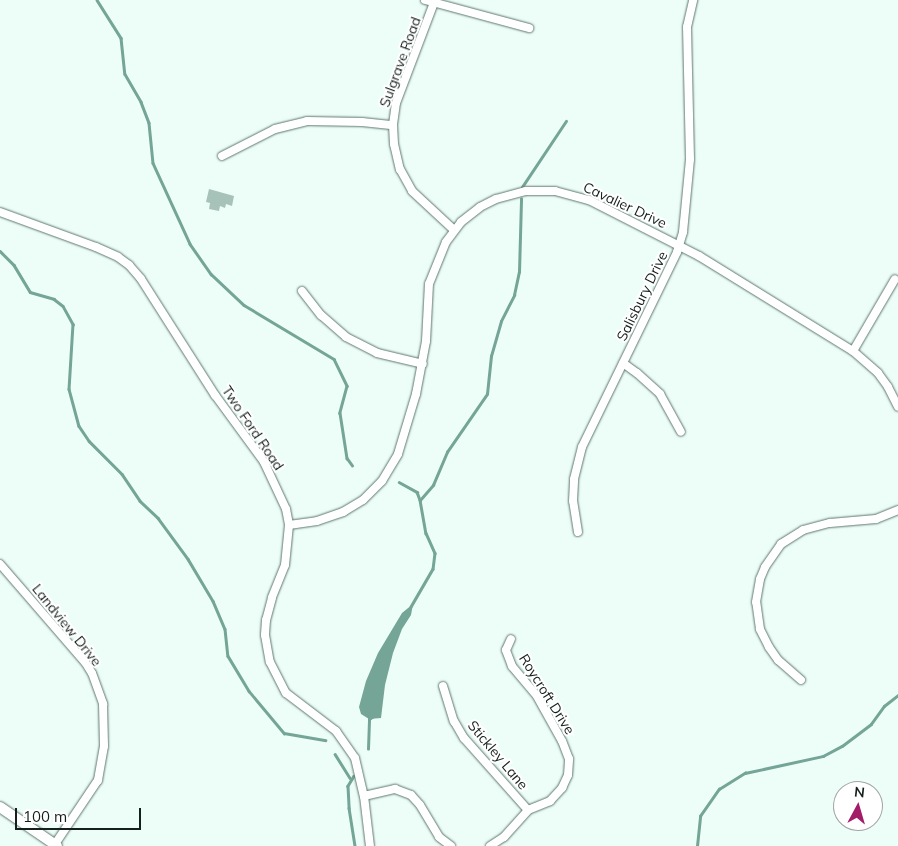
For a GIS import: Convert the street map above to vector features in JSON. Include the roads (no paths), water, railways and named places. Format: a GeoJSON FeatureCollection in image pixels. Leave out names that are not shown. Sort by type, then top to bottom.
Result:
{"type":"FeatureCollection","features":[{"type":"Feature","properties":{"kind":"street"},"geometry":{"type":"LineString","coordinates":[[424,0],[434,1],[529,28]]}},
{"type":"Feature","properties":{"kind":"street","name":"Salisbury Drive"},"geometry":{"type":"LineString","coordinates":[[578,532],[573,501],[577,463],[588,432],[680,245],[690,172],[687,27],[693,0]]}},
{"type":"Feature","properties":{"kind":"street","name":"Sulgrave Road"},"geometry":{"type":"LineString","coordinates":[[434,1],[396,103],[393,125],[396,156],[405,179],[419,199],[454,230]]}},
{"type":"Feature","properties":{"kind":"street"},"geometry":{"type":"LineString","coordinates":[[222,156],[275,129],[299,122],[324,120],[393,125]]}},
{"type":"Feature","properties":{"kind":"street","name":"Cavalier Drive"},"geometry":{"type":"LineString","coordinates":[[290,525],[317,521],[342,512],[363,500],[382,481],[398,454],[408,426],[423,364],[429,284],[439,256],[454,230],[471,213],[496,200],[526,191],[541,190],[572,194],[590,200],[680,245],[853,351],[878,374],[888,387],[898,407]]}},
{"type":"Feature","properties":{"kind":"street","name":"Two Ford Road"},"geometry":{"type":"LineString","coordinates":[[0,212],[96,247],[118,257],[129,265],[141,279],[215,394],[264,462],[286,509],[290,525],[288,552],[266,620],[265,635],[270,662],[286,693],[336,731],[349,747],[360,770],[370,846]]}},
{"type":"Feature","properties":{"kind":"street"},"geometry":{"type":"LineString","coordinates":[[853,351],[895,279]]}},
{"type":"Feature","properties":{"kind":"street"},"geometry":{"type":"LineString","coordinates":[[302,291],[321,316],[346,337],[377,353],[423,364]]}},
{"type":"Feature","properties":{"kind":"street"},"geometry":{"type":"LineString","coordinates":[[623,363],[660,394],[681,432]]}},
{"type":"Feature","properties":{"kind":"street"},"geometry":{"type":"LineString","coordinates":[[801,680],[778,660],[760,629],[757,597],[765,566],[781,544],[803,530],[830,523],[876,519],[898,510]]}},
{"type":"Feature","properties":{"kind":"street","name":"Landview Drive"},"geometry":{"type":"LineString","coordinates":[[0,564],[85,662],[92,673],[103,704],[104,746],[98,780],[56,845]]}},
{"type":"Feature","properties":{"kind":"street","name":"Roycroft Drive"},"geometry":{"type":"LineString","coordinates":[[490,846],[504,837],[528,810],[550,800],[562,788],[568,775],[569,758],[562,741],[541,704],[512,666],[506,650],[511,639]]}},
{"type":"Feature","properties":{"kind":"street","name":"Stickley Lane"},"geometry":{"type":"LineString","coordinates":[[442,686],[454,721],[464,738],[528,810]]}},
{"type":"Feature","properties":{"kind":"street"},"geometry":{"type":"LineString","coordinates":[[364,796],[395,789],[411,795],[420,805],[439,838],[451,846]]}},
{"type":"Feature","properties":{"kind":"street"},"geometry":{"type":"LineString","coordinates":[[0,807],[56,845]]}},
{"type":"Feature","properties":{"kind":"waterway"},"geometry":{"type":"LineString","coordinates":[[97,0],[121,38],[125,74],[141,102],[149,123],[153,163],[190,244],[211,274],[244,305],[334,359],[347,386],[340,413],[347,458],[352,465]]}},
{"type":"Feature","properties":{"kind":"waterway"},"geometry":{"type":"LineString","coordinates":[[522,187],[566,121]]}},
{"type":"Feature","properties":{"kind":"waterway"},"geometry":{"type":"LineString","coordinates":[[420,500],[433,485],[447,452],[487,394],[491,356],[501,321],[514,295],[519,272],[521,199]]}},
{"type":"Feature","properties":{"kind":"waterway"},"geometry":{"type":"LineString","coordinates":[[0,251],[14,265],[30,292],[54,299],[63,306],[73,324],[69,389],[79,426],[89,441],[122,474],[140,501],[158,518],[188,559],[213,601],[225,629],[228,656],[249,691],[284,733],[325,740]]}},
{"type":"Feature","properties":{"kind":"waterway"},"geometry":{"type":"LineString","coordinates":[[399,482],[417,492],[426,533],[435,553],[433,569],[411,607]]}},
{"type":"Feature","properties":{"kind":"waterway"},"geometry":{"type":"LineString","coordinates":[[697,846],[700,816],[719,789],[745,773],[823,756],[842,746],[871,724],[884,706],[898,695]]}},
{"type":"Feature","properties":{"kind":"waterway"},"geometry":{"type":"LineString","coordinates":[[368,749],[369,719],[372,717]]}},
{"type":"Feature","properties":{"kind":"waterway"},"geometry":{"type":"LineString","coordinates":[[335,754],[350,778]]}},
{"type":"Feature","properties":{"kind":"waterway"},"geometry":{"type":"LineString","coordinates":[[354,776],[348,786],[349,808],[355,846]]}}]}
